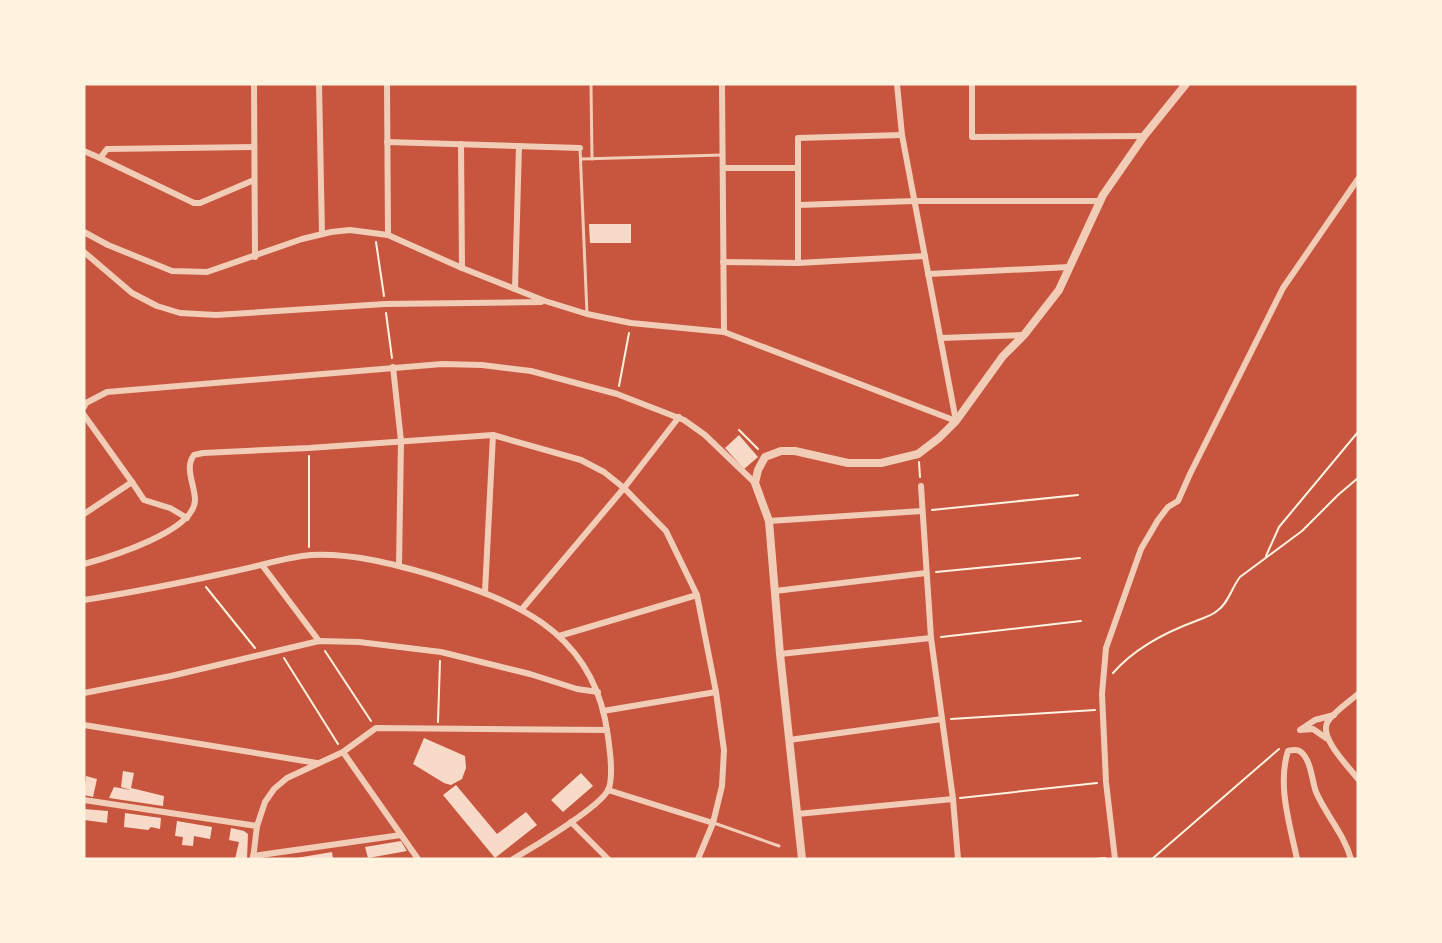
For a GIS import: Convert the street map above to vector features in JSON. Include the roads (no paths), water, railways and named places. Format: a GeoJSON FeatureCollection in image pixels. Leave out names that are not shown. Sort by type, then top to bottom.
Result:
{"type":"FeatureCollection","features":[{"type":"Feature","properties":{"kind":"street"},"geometry":{"type":"LineString","coordinates":[[254,84],[255,257]]}},
{"type":"Feature","properties":{"kind":"street"},"geometry":{"type":"LineString","coordinates":[[319,84],[322,234]]}},
{"type":"Feature","properties":{"kind":"street"},"geometry":{"type":"LineString","coordinates":[[387,84],[388,235]]}},
{"type":"Feature","properties":{"kind":"street"},"geometry":{"type":"LineString","coordinates":[[722,84],[724,332]]}},
{"type":"Feature","properties":{"kind":"street"},"geometry":{"type":"LineString","coordinates":[[897,84],[902,135],[956,420]]}},
{"type":"Feature","properties":{"kind":"street"},"geometry":{"type":"LineString","coordinates":[[972,84],[972,137],[1144,136]]}},
{"type":"Feature","properties":{"kind":"street"},"geometry":{"type":"LineString","coordinates":[[755,483],[758,470],[765,457],[781,451],[795,451],[811,456],[862,464],[892,462],[918,454],[934,443],[956,420],[1003,356],[1024,335],[1059,290],[1100,201],[1144,136],[1186,84]]}},
{"type":"Feature","properties":{"kind":"street"},"geometry":{"type":"LineString","coordinates":[[798,263],[798,138],[902,135]]}},
{"type":"Feature","properties":{"kind":"street"},"geometry":{"type":"LineString","coordinates":[[387,142],[580,148]]}},
{"type":"Feature","properties":{"kind":"street"},"geometry":{"type":"LineString","coordinates":[[461,144],[462,268]]}},
{"type":"Feature","properties":{"kind":"street"},"geometry":{"type":"LineString","coordinates":[[100,158],[107,149],[254,147]]}},
{"type":"Feature","properties":{"kind":"street"},"geometry":{"type":"LineString","coordinates":[[515,289],[519,147]]}},
{"type":"Feature","properties":{"kind":"street"},"geometry":{"type":"LineString","coordinates":[[84,152],[194,203],[200,203],[254,180]]}},
{"type":"Feature","properties":{"kind":"street"},"geometry":{"type":"LineString","coordinates":[[723,168],[797,168]]}},
{"type":"Feature","properties":{"kind":"street"},"geometry":{"type":"LineString","coordinates":[[1115,859],[1106,782],[1102,694],[1106,648],[1141,549],[1158,520],[1168,507],[1178,501],[1183,494],[1190,474],[1283,288],[1358,178]]}},
{"type":"Feature","properties":{"kind":"street"},"geometry":{"type":"LineString","coordinates":[[799,205],[914,201],[1100,201]]}},
{"type":"Feature","properties":{"kind":"street"},"geometry":{"type":"LineString","coordinates":[[84,232],[108,245],[172,272],[207,272],[322,234],[350,230],[388,235],[545,302],[631,323],[724,332],[956,420]]}},
{"type":"Feature","properties":{"kind":"street"},"geometry":{"type":"LineString","coordinates":[[84,252],[132,293],[157,306],[180,313],[216,315],[385,304],[545,302]]}},
{"type":"Feature","properties":{"kind":"street"},"geometry":{"type":"LineString","coordinates":[[723,262],[798,263],[925,256]]}},
{"type":"Feature","properties":{"kind":"street"},"geometry":{"type":"LineString","coordinates":[[928,274],[1069,267]]}},
{"type":"Feature","properties":{"kind":"street"},"geometry":{"type":"LineString","coordinates":[[941,338],[1024,335]]}},
{"type":"Feature","properties":{"kind":"street"},"geometry":{"type":"LineString","coordinates":[[84,407],[86,403],[107,392],[442,364],[492,366],[531,371],[617,394],[679,417],[696,427],[755,483],[769,521],[780,654],[802,859]]}},
{"type":"Feature","properties":{"kind":"street"},"geometry":{"type":"LineString","coordinates":[[393,367],[401,441],[399,565]]}},
{"type":"Feature","properties":{"kind":"street"},"geometry":{"type":"LineString","coordinates":[[84,415],[144,500],[170,508],[187,518]]}},
{"type":"Feature","properties":{"kind":"street"},"geometry":{"type":"LineString","coordinates":[[522,609],[624,488],[679,417]]}},
{"type":"Feature","properties":{"kind":"street"},"geometry":{"type":"LineString","coordinates":[[485,592],[493,435]]}},
{"type":"Feature","properties":{"kind":"street"},"geometry":{"type":"LineString","coordinates":[[84,564],[161,536],[187,518],[195,505],[195,492],[189,465],[194,455],[493,435],[581,460],[604,472],[624,488],[666,531],[697,595],[716,692],[724,750],[722,786],[713,823],[698,859]]}},
{"type":"Feature","properties":{"kind":"street"},"geometry":{"type":"LineString","coordinates":[[84,514],[132,482]]}},
{"type":"Feature","properties":{"kind":"street"},"geometry":{"type":"LineString","coordinates":[[921,486],[931,638],[953,799],[958,859]]}},
{"type":"Feature","properties":{"kind":"street"},"geometry":{"type":"LineString","coordinates":[[769,521],[922,511]]}},
{"type":"Feature","properties":{"kind":"street"},"geometry":{"type":"LineString","coordinates":[[84,600],[200,579],[309,555],[351,556],[399,565],[485,592],[522,609],[559,636],[588,670],[598,692],[603,711],[611,760],[609,790],[571,822],[513,859]]}},
{"type":"Feature","properties":{"kind":"street"},"geometry":{"type":"LineString","coordinates":[[262,565],[319,641]]}},
{"type":"Feature","properties":{"kind":"street"},"geometry":{"type":"LineString","coordinates":[[775,591],[926,573]]}},
{"type":"Feature","properties":{"kind":"street"},"geometry":{"type":"LineString","coordinates":[[559,636],[697,595]]}},
{"type":"Feature","properties":{"kind":"street"},"geometry":{"type":"LineString","coordinates":[[780,654],[931,638]]}},
{"type":"Feature","properties":{"kind":"street"},"geometry":{"type":"LineString","coordinates":[[84,693],[319,641],[359,642],[441,652],[530,674],[577,689],[598,692]]}},
{"type":"Feature","properties":{"kind":"street"},"geometry":{"type":"LineString","coordinates":[[603,711],[716,692]]}},
{"type":"Feature","properties":{"kind":"street"},"geometry":{"type":"LineString","coordinates":[[1327,739],[1327,724],[1358,694]]}},
{"type":"Feature","properties":{"kind":"street"},"geometry":{"type":"LineString","coordinates":[[1334,715],[1315,720],[1300,730],[1313,729],[1327,739],[1358,779]]}},
{"type":"Feature","properties":{"kind":"street"},"geometry":{"type":"LineString","coordinates":[[789,740],[942,719]]}},
{"type":"Feature","properties":{"kind":"street"},"geometry":{"type":"LineString","coordinates":[[84,725],[319,764]]}},
{"type":"Feature","properties":{"kind":"street"},"geometry":{"type":"LineString","coordinates":[[401,835],[253,857],[257,826],[265,802],[273,789],[287,778],[343,752],[376,728],[607,730]]}},
{"type":"Feature","properties":{"kind":"street"},"geometry":{"type":"LineString","coordinates":[[1297,859],[1287,808],[1283,767],[1288,751],[1294,750],[1300,751],[1306,757],[1317,793],[1343,837],[1351,859]]}},
{"type":"Feature","properties":{"kind":"street"},"geometry":{"type":"LineString","coordinates":[[343,752],[418,859]]}},
{"type":"Feature","properties":{"kind":"street"},"geometry":{"type":"LineString","coordinates":[[609,790],[713,823]]}},
{"type":"Feature","properties":{"kind":"street"},"geometry":{"type":"LineString","coordinates":[[797,814],[953,799]]}},
{"type":"Feature","properties":{"kind":"street"},"geometry":{"type":"LineString","coordinates":[[84,800],[257,826]]}},
{"type":"Feature","properties":{"kind":"street"},"geometry":{"type":"LineString","coordinates":[[571,822],[608,859]]}},
{"type":"Feature","properties":{"kind":"lane"},"geometry":{"type":"LineString","coordinates":[[591,84],[592,159]]}},
{"type":"Feature","properties":{"kind":"lane"},"geometry":{"type":"LineString","coordinates":[[580,148],[587,314]]}},
{"type":"Feature","properties":{"kind":"lane"},"geometry":{"type":"LineString","coordinates":[[581,159],[723,155]]}},
{"type":"Feature","properties":{"kind":"lane"},"geometry":{"type":"LineString","coordinates":[[713,823],[779,846]]}}]}
